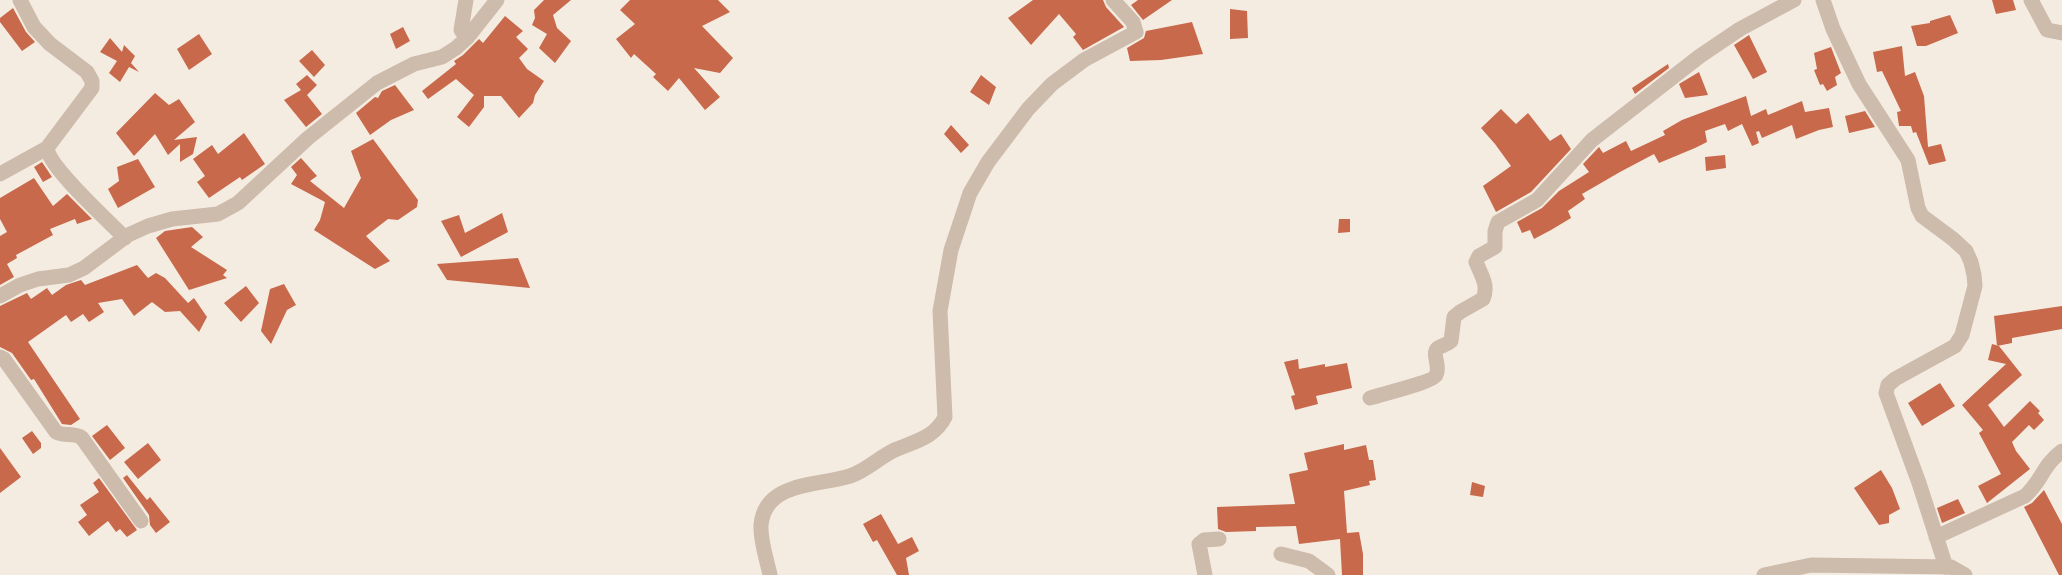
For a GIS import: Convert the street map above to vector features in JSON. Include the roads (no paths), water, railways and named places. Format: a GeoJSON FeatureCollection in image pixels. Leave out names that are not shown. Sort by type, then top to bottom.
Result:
{"type":"FeatureCollection","features":[{"type":"Feature","properties":{"kind":"street"},"geometry":{"type":"LineString","coordinates":[[0,174],[47,148],[92,88],[92,81],[87,72],[50,44],[34,27],[20,0]]}},
{"type":"Feature","properties":{"kind":"street"},"geometry":{"type":"LineString","coordinates":[[466,0],[461,30],[467,38]]}},
{"type":"Feature","properties":{"kind":"street"},"geometry":{"type":"LineString","coordinates":[[0,296],[20,285],[38,279],[69,275],[84,268],[125,238],[148,226],[172,219],[218,214],[238,203],[308,138],[377,83],[414,64],[442,57],[456,48],[467,38],[496,0]]}},
{"type":"Feature","properties":{"kind":"street"},"geometry":{"type":"LineString","coordinates":[[770,575],[761,526],[765,510],[778,495],[793,487],[851,476],[870,467],[887,454],[929,436],[940,428],[945,417],[940,311],[951,250],[970,193],[988,162],[1028,109],[1052,84],[1084,60],[1136,32],[1133,22],[1113,0]]}},
{"type":"Feature","properties":{"kind":"street"},"geometry":{"type":"LineString","coordinates":[[1370,398],[1428,382],[1436,375],[1438,366],[1436,351],[1437,348],[1451,341],[1454,317],[1485,296],[1484,283],[1476,262],[1479,256],[1495,247],[1495,231],[1498,222],[1537,200],[1592,140],[1700,56],[1740,29],[1794,0]]}},
{"type":"Feature","properties":{"kind":"street"},"geometry":{"type":"LineString","coordinates":[[1822,0],[1859,84],[1908,160],[1918,208],[1922,216],[1966,250],[1974,275],[1975,286],[1962,335],[1955,346],[1895,379],[1888,385],[1886,393],[1919,483],[1946,567]]}},
{"type":"Feature","properties":{"kind":"street"},"geometry":{"type":"LineString","coordinates":[[2031,0],[2048,30],[2062,33]]}},
{"type":"Feature","properties":{"kind":"street"},"geometry":{"type":"LineString","coordinates":[[47,148],[53,163],[125,238]]}},
{"type":"Feature","properties":{"kind":"street"},"geometry":{"type":"LineString","coordinates":[[0,357],[4,359],[56,432],[62,435],[78,435],[82,438],[141,521]]}},
{"type":"Feature","properties":{"kind":"street"},"geometry":{"type":"LineString","coordinates":[[1936,537],[2025,496],[2032,490],[2049,461],[2062,451]]}},
{"type":"Feature","properties":{"kind":"street"},"geometry":{"type":"LineString","coordinates":[[1205,575],[1200,543],[1204,540],[1220,539]]}},
{"type":"Feature","properties":{"kind":"street"},"geometry":{"type":"LineString","coordinates":[[1281,554],[1309,561],[1328,575]]}},
{"type":"Feature","properties":{"kind":"street"},"geometry":{"type":"LineString","coordinates":[[1764,575],[1811,565],[1946,567],[1958,570],[1965,575]]}}]}
